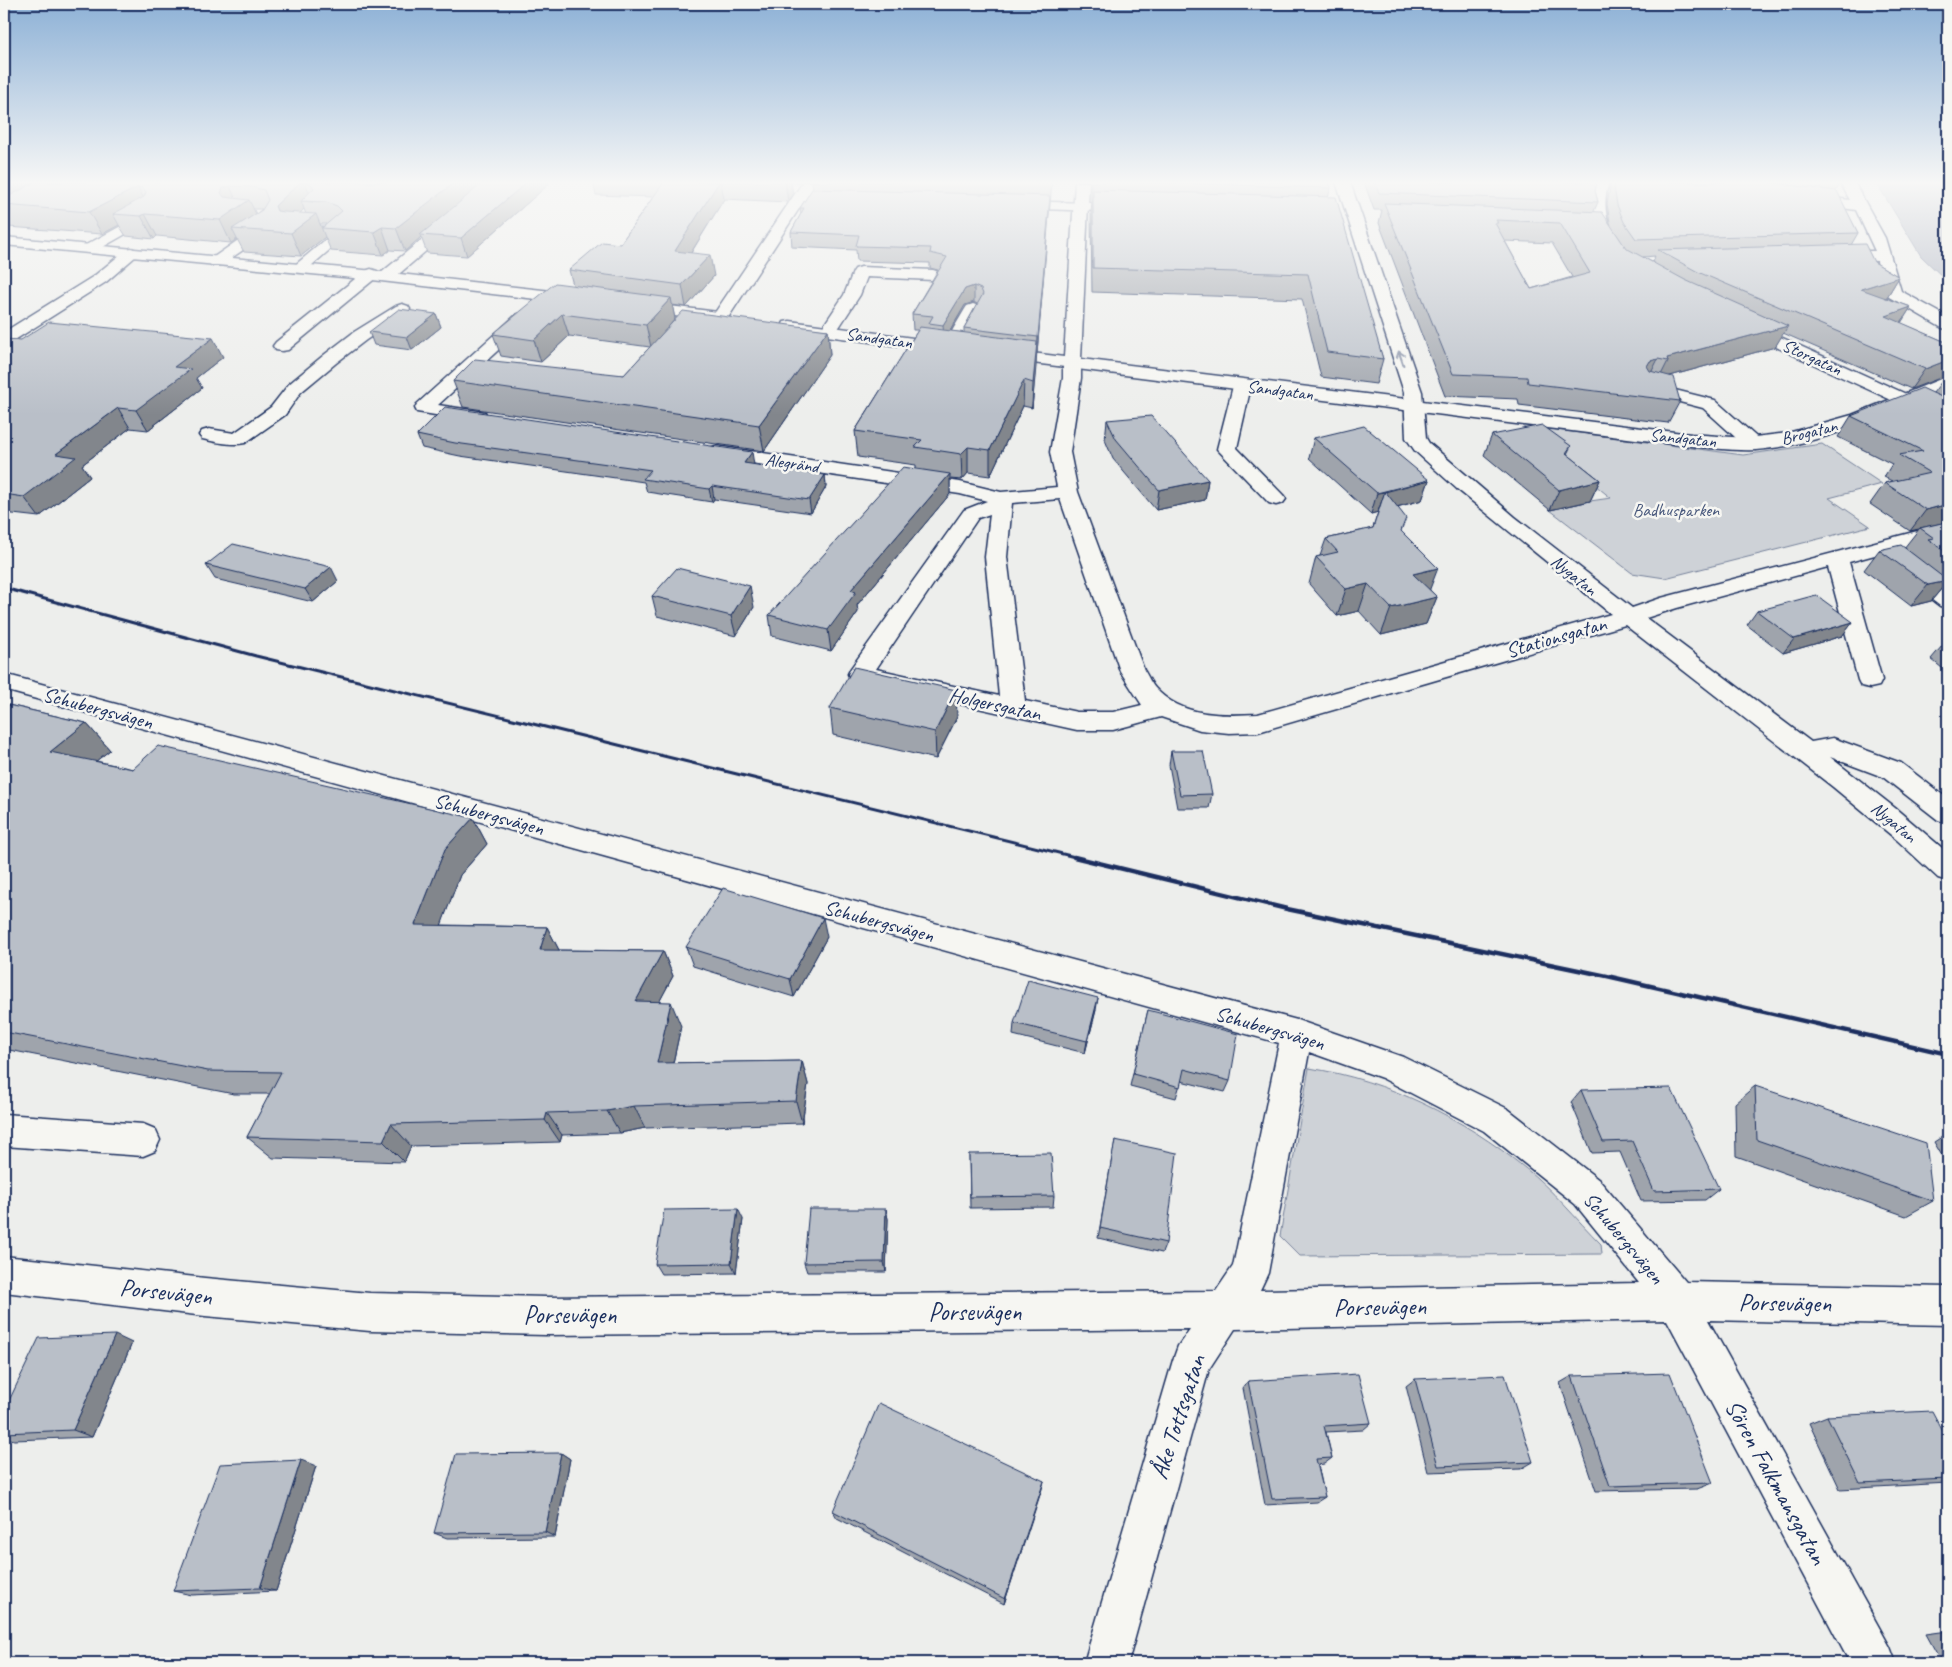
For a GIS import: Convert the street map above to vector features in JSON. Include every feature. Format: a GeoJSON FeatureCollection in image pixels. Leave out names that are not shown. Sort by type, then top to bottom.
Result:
{"type":"FeatureCollection","features":[{"type":"Feature","properties":{"kind":"street"},"geometry":{"type":"LineString","coordinates":[[4,339],[100,279],[123,260]]}},
{"type":"Feature","properties":{"kind":"street"},"geometry":{"type":"LineString","coordinates":[[195,260],[379,275],[596,301]]}},
{"type":"Feature","properties":{"kind":"street"},"geometry":{"type":"LineString","coordinates":[[299,269],[310,260]]}},
{"type":"Feature","properties":{"kind":"street"},"geometry":{"type":"LineString","coordinates":[[282,346],[399,260]]}},
{"type":"Feature","properties":{"kind":"street"},"geometry":{"type":"LineString","coordinates":[[720,318],[758,260]]}},
{"type":"Feature","properties":{"kind":"street"},"geometry":{"type":"LineString","coordinates":[[1078,260],[1072,378],[1060,452],[1068,492],[1132,671],[1148,695],[1163,708]]}},
{"type":"Feature","properties":{"kind":"street","name":"Nygatan"},"geometry":{"type":"LineString","coordinates":[[1368,260],[1413,392],[1416,438],[1422,447],[1494,510],[1597,594],[1630,616],[1807,752],[1888,816],[1948,870]]}},
{"type":"Feature","properties":{"kind":"street"},"geometry":{"type":"LineString","coordinates":[[1884,260],[1887,280],[1895,294],[1948,324]]}},
{"type":"Feature","properties":{"kind":"street"},"geometry":{"type":"LineString","coordinates":[[828,332],[852,295],[861,272],[934,275]]}},
{"type":"Feature","properties":{"kind":"street"},"geometry":{"type":"LineString","coordinates":[[492,418],[424,408],[549,295]]}},
{"type":"Feature","properties":{"kind":"street"},"geometry":{"type":"LineString","coordinates":[[625,305],[738,320]]}},
{"type":"Feature","properties":{"kind":"street"},"geometry":{"type":"LineString","coordinates":[[209,435],[238,439],[278,411],[295,388],[330,359],[360,336],[402,309]]}},
{"type":"Feature","properties":{"kind":"street"},"geometry":{"type":"LineString","coordinates":[[950,348],[973,309]]}},
{"type":"Feature","properties":{"kind":"street","name":"Storgatan"},"geometry":{"type":"LineString","coordinates":[[1733,320],[1948,420]]}},
{"type":"Feature","properties":{"kind":"street","name":"Sandgatan"},"geometry":{"type":"LineString","coordinates":[[776,325],[1242,386],[1414,405],[1691,440],[1753,443]]}},
{"type":"Feature","properties":{"kind":"street","name":"Brogatan"},"geometry":{"type":"LineString","coordinates":[[1753,443],[1811,435],[1948,382]]}},
{"type":"Feature","properties":{"kind":"street"},"geometry":{"type":"LineString","coordinates":[[1242,386],[1228,449],[1276,499]]}},
{"type":"Feature","properties":{"kind":"street"},"geometry":{"type":"LineString","coordinates":[[1647,388],[1709,404],[1753,443]]}},
{"type":"Feature","properties":{"kind":"street","name":"Alegränd"},"geometry":{"type":"LineString","coordinates":[[695,449],[960,488],[1001,500]]}},
{"type":"Feature","properties":{"kind":"street","name":"Holgersgatan"},"geometry":{"type":"LineString","coordinates":[[1068,492],[1001,500],[971,514],[860,674],[1013,708],[1077,720],[1113,722],[1163,708]]}},
{"type":"Feature","properties":{"kind":"street"},"geometry":{"type":"LineString","coordinates":[[1001,500],[996,557],[1013,708]]}},
{"type":"Feature","properties":{"kind":"street","name":"Stationsgatan"},"geometry":{"type":"LineString","coordinates":[[1163,708],[1194,720],[1224,725],[1258,723],[1630,616],[1669,603],[1948,528]]}},
{"type":"Feature","properties":{"kind":"street"},"geometry":{"type":"LineString","coordinates":[[1878,548],[1948,601]]}},
{"type":"Feature","properties":{"kind":"street"},"geometry":{"type":"LineString","coordinates":[[1837,559],[1870,680]]}},
{"type":"Feature","properties":{"kind":"street","name":"Schubergsvägen"},"geometry":{"type":"LineString","coordinates":[[4,682],[1297,1034],[1392,1067],[1496,1120],[1587,1192],[1677,1301]]}},
{"type":"Feature","properties":{"kind":"street"},"geometry":{"type":"LineString","coordinates":[[1807,752],[1833,747],[1892,770],[1948,813]]}},
{"type":"Feature","properties":{"kind":"street","name":"Åke Tottsgatan"},"geometry":{"type":"LineString","coordinates":[[1106,1663],[1192,1360],[1250,1273],[1297,1034]]}},
{"type":"Feature","properties":{"kind":"street"},"geometry":{"type":"LineString","coordinates":[[4,1130],[143,1140]]}},
{"type":"Feature","properties":{"kind":"street","name":"Porsevägen"},"geometry":{"type":"LineString","coordinates":[[4,1274],[205,1297],[370,1312],[546,1316],[1224,1310],[1677,1301],[1948,1306]]}},
{"type":"Feature","properties":{"kind":"street","name":"Sören Falkmansgatan"},"geometry":{"type":"LineString","coordinates":[[1677,1301],[1874,1663]]}},
{"type":"Feature","properties":{"kind":"green space","name":"Badhusparken"},"geometry":{"type":"Polygon","coordinates":[[[1521,425],[1743,455],[1822,444],[1882,484],[1829,498],[1870,526],[1665,578],[1632,573],[1550,510],[1611,498],[1521,425]]]}},
{"type":"Feature","properties":{"kind":"green space"},"geometry":{"type":"Polygon","coordinates":[[[1309,1068],[1367,1082],[1396,1092],[1423,1104],[1476,1133],[1525,1168],[1564,1204],[1601,1244],[1602,1254],[1300,1256],[1280,1236],[1309,1068]]]}},
{"type":"Feature","properties":{"kind":"water"},"geometry":{"type":"Polygon","coordinates":[[[1925,260],[1948,260],[1948,282],[1925,260]]]}},
{"type":"Feature","properties":{"kind":"building"},"geometry":{"type":"Polygon","coordinates":[[[581,260],[706,260],[682,285],[569,270],[581,260]]]}},
{"type":"Feature","properties":{"kind":"building"},"geometry":{"type":"Polygon","coordinates":[[[945,260],[1045,260],[1038,337],[964,328],[983,294],[981,289],[974,286],[965,289],[943,325],[929,323],[933,316],[912,314],[945,260]]]}},
{"type":"Feature","properties":{"kind":"building"},"geometry":{"type":"Polygon","coordinates":[[[1093,260],[1354,260],[1383,359],[1327,352],[1308,274],[1093,268],[1093,260]]]}},
{"type":"Feature","properties":{"kind":"building"},"geometry":{"type":"Polygon","coordinates":[[[1407,260],[1515,260],[1531,289],[1590,273],[1582,260],[1648,260],[1685,280],[1788,326],[1667,358],[1668,361],[1658,359],[1650,361],[1647,366],[1650,371],[1673,377],[1680,401],[1528,383],[1527,377],[1453,374],[1407,260]]]}},
{"type":"Feature","properties":{"kind":"building"},"geometry":{"type":"Polygon","coordinates":[[[1676,260],[1873,260],[1899,277],[1861,289],[1911,307],[1886,316],[1948,343],[1948,360],[1925,369],[1698,272],[1676,260]]]}},
{"type":"Feature","properties":{"kind":"building"},"geometry":{"type":"Polygon","coordinates":[[[555,283],[671,298],[646,325],[562,314],[534,340],[493,334],[555,283]]]}},
{"type":"Feature","properties":{"kind":"building"},"geometry":{"type":"Polygon","coordinates":[[[399,309],[436,314],[407,337],[369,332],[399,309]]]}},
{"type":"Feature","properties":{"kind":"building"},"geometry":{"type":"Polygon","coordinates":[[[683,311],[828,330],[759,425],[453,381],[475,359],[624,375],[683,311]]]}},
{"type":"Feature","properties":{"kind":"building"},"geometry":{"type":"Polygon","coordinates":[[[49,322],[213,338],[174,367],[191,369],[136,410],[118,408],[56,454],[76,457],[24,497],[4,494],[4,339],[21,340],[49,322]]]}},
{"type":"Feature","properties":{"kind":"building"},"geometry":{"type":"Polygon","coordinates":[[[920,327],[1037,342],[1033,383],[1024,380],[990,450],[968,447],[961,454],[915,447],[922,440],[855,431],[920,327]]]}},
{"type":"Feature","properties":{"kind":"building"},"geometry":{"type":"Polygon","coordinates":[[[1948,377],[1948,384],[1942,381],[1948,377]]]}},
{"type":"Feature","properties":{"kind":"building"},"geometry":{"type":"Polygon","coordinates":[[[1922,388],[1948,400],[1948,504],[1926,510],[1885,483],[1930,473],[1899,455],[1923,451],[1851,416],[1922,388]]]}},
{"type":"Feature","properties":{"kind":"building"},"geometry":{"type":"Polygon","coordinates":[[[445,407],[752,452],[744,463],[825,475],[809,500],[712,486],[709,489],[643,479],[651,470],[455,443],[417,435],[445,407]]]}},
{"type":"Feature","properties":{"kind":"building"},"geometry":{"type":"Polygon","coordinates":[[[1151,416],[1208,480],[1159,490],[1116,439],[1107,420],[1151,416]]]}},
{"type":"Feature","properties":{"kind":"building"},"geometry":{"type":"Polygon","coordinates":[[[1542,425],[1571,446],[1566,453],[1600,480],[1559,490],[1492,435],[1542,425]]]}},
{"type":"Feature","properties":{"kind":"building"},"geometry":{"type":"Polygon","coordinates":[[[1364,426],[1429,480],[1377,493],[1314,438],[1364,426]]]}},
{"type":"Feature","properties":{"kind":"building"},"geometry":{"type":"Polygon","coordinates":[[[903,467],[950,474],[851,590],[856,592],[828,630],[769,615],[903,467]]]}},
{"type":"Feature","properties":{"kind":"building"},"geometry":{"type":"Polygon","coordinates":[[[1385,491],[1406,518],[1401,531],[1438,568],[1413,574],[1437,597],[1391,608],[1368,584],[1346,589],[1316,557],[1338,552],[1326,539],[1373,528],[1385,491]]]}},
{"type":"Feature","properties":{"kind":"building"},"geometry":{"type":"Polygon","coordinates":[[[1948,520],[1948,553],[1928,539],[1934,538],[1920,528],[1948,520]]]}},
{"type":"Feature","properties":{"kind":"building"},"geometry":{"type":"Polygon","coordinates":[[[233,544],[331,567],[305,589],[206,565],[233,544]]]}},
{"type":"Feature","properties":{"kind":"building"},"geometry":{"type":"Polygon","coordinates":[[[1901,545],[1948,581],[1928,585],[1879,550],[1901,545]]]}},
{"type":"Feature","properties":{"kind":"building"},"geometry":{"type":"Polygon","coordinates":[[[677,568],[750,586],[731,616],[652,596],[677,568]]]}},
{"type":"Feature","properties":{"kind":"building"},"geometry":{"type":"Polygon","coordinates":[[[1816,595],[1853,622],[1794,639],[1757,611],[1816,595]]]}},
{"type":"Feature","properties":{"kind":"building"},"geometry":{"type":"Polygon","coordinates":[[[854,667],[956,690],[935,732],[830,708],[854,667]]]}},
{"type":"Feature","properties":{"kind":"building"},"geometry":{"type":"Polygon","coordinates":[[[4,704],[86,723],[50,752],[133,769],[158,746],[473,818],[445,849],[415,925],[547,927],[540,950],[663,951],[636,1001],[671,1002],[657,1063],[802,1061],[796,1101],[634,1106],[607,1111],[547,1113],[545,1120],[391,1124],[383,1141],[247,1137],[281,1072],[208,1071],[4,1032],[4,704]]]}},
{"type":"Feature","properties":{"kind":"building"},"geometry":{"type":"Polygon","coordinates":[[[1171,751],[1203,751],[1212,794],[1180,795],[1171,751]]]}},
{"type":"Feature","properties":{"kind":"building"},"geometry":{"type":"Polygon","coordinates":[[[723,888],[823,918],[790,979],[686,947],[723,888]]]}},
{"type":"Feature","properties":{"kind":"building"},"geometry":{"type":"Polygon","coordinates":[[[1028,980],[1098,998],[1087,1041],[1014,1023],[1028,980]]]}},
{"type":"Feature","properties":{"kind":"building"},"geometry":{"type":"Polygon","coordinates":[[[1148,1010],[1238,1034],[1230,1081],[1184,1069],[1180,1087],[1133,1074],[1148,1010]]]}},
{"type":"Feature","properties":{"kind":"building"},"geometry":{"type":"Polygon","coordinates":[[[1755,1086],[1926,1143],[1933,1201],[1757,1140],[1755,1086]]]}},
{"type":"Feature","properties":{"kind":"building"},"geometry":{"type":"Polygon","coordinates":[[[1671,1088],[1719,1189],[1654,1191],[1632,1141],[1603,1142],[1581,1090],[1671,1088]]]}},
{"type":"Feature","properties":{"kind":"building"},"geometry":{"type":"Polygon","coordinates":[[[1115,1140],[1177,1153],[1166,1243],[1100,1228],[1115,1140]]]}},
{"type":"Feature","properties":{"kind":"building"},"geometry":{"type":"Polygon","coordinates":[[[1051,1153],[1054,1196],[970,1197],[969,1154],[1051,1153]]]}},
{"type":"Feature","properties":{"kind":"building"},"geometry":{"type":"Polygon","coordinates":[[[738,1209],[731,1263],[655,1264],[664,1210],[738,1209]]]}},
{"type":"Feature","properties":{"kind":"building"},"geometry":{"type":"Polygon","coordinates":[[[809,1209],[886,1209],[884,1262],[804,1263],[809,1209]]]}},
{"type":"Feature","properties":{"kind":"building"},"geometry":{"type":"Polygon","coordinates":[[[115,1335],[73,1430],[4,1433],[4,1411],[39,1338],[115,1335]]]}},
{"type":"Feature","properties":{"kind":"building"},"geometry":{"type":"Polygon","coordinates":[[[1670,1373],[1713,1483],[1610,1486],[1572,1376],[1670,1373]]]}},
{"type":"Feature","properties":{"kind":"building"},"geometry":{"type":"Polygon","coordinates":[[[1358,1374],[1371,1423],[1324,1426],[1332,1458],[1316,1459],[1325,1497],[1272,1499],[1248,1381],[1358,1374]]]}},
{"type":"Feature","properties":{"kind":"building"},"geometry":{"type":"Polygon","coordinates":[[[1505,1375],[1533,1462],[1438,1466],[1415,1379],[1505,1375]]]}},
{"type":"Feature","properties":{"kind":"building"},"geometry":{"type":"Polygon","coordinates":[[[879,1403],[1044,1481],[1005,1599],[833,1511],[879,1403]]]}},
{"type":"Feature","properties":{"kind":"building"},"geometry":{"type":"Polygon","coordinates":[[[1932,1411],[1948,1441],[1948,1479],[1860,1483],[1827,1416],[1932,1411]]]}},
{"type":"Feature","properties":{"kind":"building"},"geometry":{"type":"Polygon","coordinates":[[[561,1453],[545,1532],[434,1533],[456,1454],[561,1453]]]}},
{"type":"Feature","properties":{"kind":"building"},"geometry":{"type":"Polygon","coordinates":[[[301,1460],[260,1588],[173,1591],[220,1464],[301,1460]]]}},
{"type":"Feature","properties":{"kind":"railway"},"geometry":{"type":"LineString","coordinates":[[4,588],[256,656],[1079,858]]}},
{"type":"Feature","properties":{"kind":"railway"},"geometry":{"type":"LineString","coordinates":[[1074,857],[1287,909],[1607,976],[1948,1054]]}}]}
